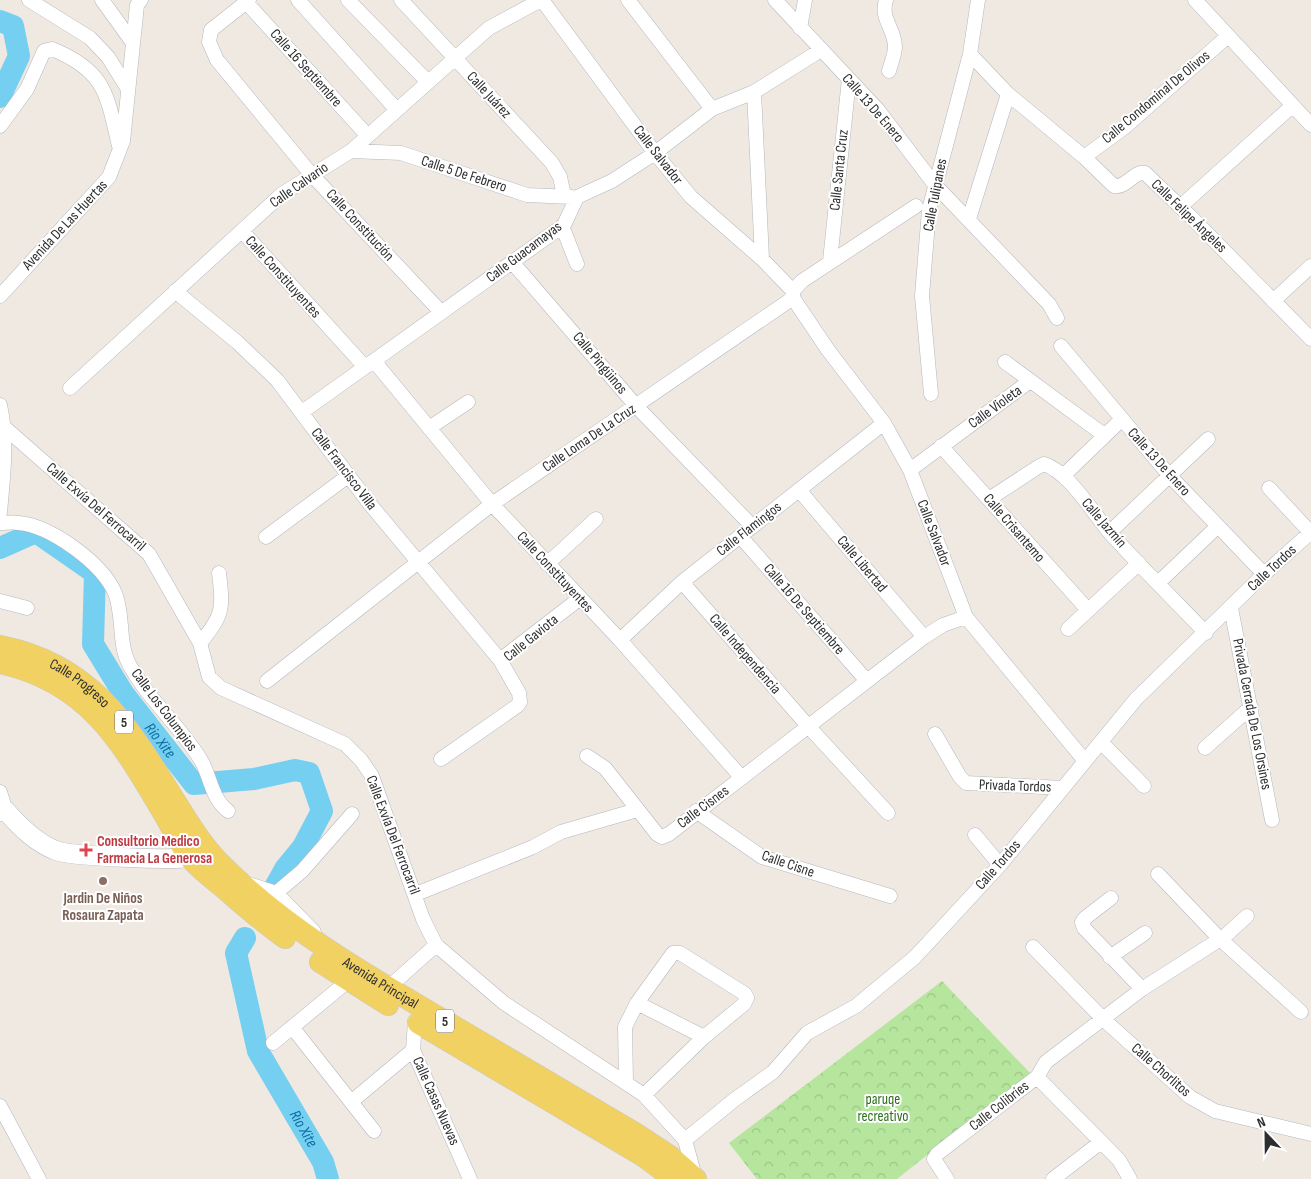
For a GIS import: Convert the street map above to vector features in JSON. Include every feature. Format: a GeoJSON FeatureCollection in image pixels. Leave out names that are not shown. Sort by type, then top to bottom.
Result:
{"type":"FeatureCollection","features":[{"type":"Feature","properties":{"kind":"main road","name":"Calle Progreso"},"geometry":{"type":"LineString","coordinates":[[0,646],[28,653],[62,668],[105,701],[135,736],[197,853]]}},
{"type":"Feature","properties":{"kind":"main road","name":"Calle Progreso"},"geometry":{"type":"LineString","coordinates":[[0,662],[30,671],[50,680],[68,691],[98,716],[125,748],[197,853]]}},
{"type":"Feature","properties":{"kind":"main road","name":"Avenida Principal"},"geometry":{"type":"LineString","coordinates":[[197,853],[237,879],[278,914],[332,954],[634,1132],[670,1156],[696,1178]]}},
{"type":"Feature","properties":{"kind":"main road","name":"Avenida Principal"},"geometry":{"type":"LineString","coordinates":[[197,853],[268,926],[348,981],[643,1156],[674,1179]]}},
{"type":"Feature","properties":{"kind":"street"},"geometry":{"type":"LineString","coordinates":[[29,0],[90,38],[108,57],[128,89]]}},
{"type":"Feature","properties":{"kind":"street"},"geometry":{"type":"LineString","coordinates":[[102,0],[133,43]]}},
{"type":"Feature","properties":{"kind":"street","name":"Avenida De Las Huertas"},"geometry":{"type":"LineString","coordinates":[[0,296],[109,177],[120,153],[137,6],[141,0]]}},
{"type":"Feature","properties":{"kind":"street"},"geometry":{"type":"LineString","coordinates":[[298,0],[396,109]]}},
{"type":"Feature","properties":{"kind":"street"},"geometry":{"type":"LineString","coordinates":[[348,0],[428,82]]}},
{"type":"Feature","properties":{"kind":"street","name":"Calle Juárez"},"geometry":{"type":"LineString","coordinates":[[401,0],[552,163],[570,197]]}},
{"type":"Feature","properties":{"kind":"street","name":"Calle Calvario"},"geometry":{"type":"LineString","coordinates":[[70,388],[282,194],[351,150],[489,28],[542,0]]}},
{"type":"Feature","properties":{"kind":"street","name":"Calle Salvador"},"geometry":{"type":"LineString","coordinates":[[542,0],[655,153],[697,202],[762,259],[793,295],[828,350],[884,423],[910,470],[966,617],[1085,761]]}},
{"type":"Feature","properties":{"kind":"street"},"geometry":{"type":"LineString","coordinates":[[628,0],[712,109]]}},
{"type":"Feature","properties":{"kind":"street","name":"Calle 13 De Enero"},"geometry":{"type":"LineString","coordinates":[[775,0],[878,110],[935,185],[970,219],[1048,304],[1057,318]]}},
{"type":"Feature","properties":{"kind":"street"},"geometry":{"type":"LineString","coordinates":[[800,28],[805,0]]}},
{"type":"Feature","properties":{"kind":"street"},"geometry":{"type":"LineString","coordinates":[[886,0],[884,17],[895,46],[890,71]]}},
{"type":"Feature","properties":{"kind":"street","name":"Calle Tulipanes"},"geometry":{"type":"LineString","coordinates":[[931,394],[922,296],[929,210],[970,54],[978,0]]}},
{"type":"Feature","properties":{"kind":"street"},"geometry":{"type":"LineString","coordinates":[[1195,0],[1311,125]]}},
{"type":"Feature","properties":{"kind":"street","name":"Calle Constitución"},"geometry":{"type":"LineString","coordinates":[[247,1],[211,30],[209,42],[217,60],[312,174],[441,312]]}},
{"type":"Feature","properties":{"kind":"street","name":"Calle 16 Septiembre"},"geometry":{"type":"LineString","coordinates":[[247,1],[367,135]]}},
{"type":"Feature","properties":{"kind":"street","name":"Calle Condominal De Olivos"},"geometry":{"type":"LineString","coordinates":[[1084,157],[1125,127],[1228,36]]}},
{"type":"Feature","properties":{"kind":"street"},"geometry":{"type":"LineString","coordinates":[[0,126],[27,89],[44,51],[52,49],[97,77],[103,86],[120,153]]}},
{"type":"Feature","properties":{"kind":"street"},"geometry":{"type":"LineString","coordinates":[[570,197],[612,181],[655,153],[712,109],[754,92],[821,50]]}},
{"type":"Feature","properties":{"kind":"street","name":"Calle Felipe Ángeles"},"geometry":{"type":"LineString","coordinates":[[970,54],[1008,94],[1118,187],[1138,173],[1145,173],[1311,339]]}},
{"type":"Feature","properties":{"kind":"street","name":"Calle Santa Cruz"},"geometry":{"type":"LineString","coordinates":[[830,261],[849,79]]}},
{"type":"Feature","properties":{"kind":"street"},"geometry":{"type":"LineString","coordinates":[[754,92],[762,259]]}},
{"type":"Feature","properties":{"kind":"street"},"geometry":{"type":"LineString","coordinates":[[970,219],[1008,94]]}},
{"type":"Feature","properties":{"kind":"street"},"geometry":{"type":"LineString","coordinates":[[1180,207],[1292,106]]}},
{"type":"Feature","properties":{"kind":"street","name":"Calle 5 De Febrero"},"geometry":{"type":"LineString","coordinates":[[351,150],[401,153],[527,195],[570,197]]}},
{"type":"Feature","properties":{"kind":"street","name":"Calle Guacamayas"},"geometry":{"type":"LineString","coordinates":[[302,412],[562,226],[570,197]]}},
{"type":"Feature","properties":{"kind":"street","name":"Calle Loma De La Cruz"},"geometry":{"type":"LineString","coordinates":[[267,681],[492,504],[637,407],[793,295],[802,281],[830,261],[916,206]]}},
{"type":"Feature","properties":{"kind":"street"},"geometry":{"type":"LineString","coordinates":[[562,226],[577,264]]}},
{"type":"Feature","properties":{"kind":"street","name":"Calle Constituyentes"},"geometry":{"type":"LineString","coordinates":[[242,231],[429,428],[492,504],[579,599],[620,640],[742,778]]}},
{"type":"Feature","properties":{"kind":"street","name":"Calle Pingüinos"},"geometry":{"type":"LineString","coordinates":[[513,262],[637,407],[752,526]]}},
{"type":"Feature","properties":{"kind":"street"},"geometry":{"type":"LineString","coordinates":[[1273,301],[1311,266]]}},
{"type":"Feature","properties":{"kind":"street","name":"Calle Francisco Villa"},"geometry":{"type":"LineString","coordinates":[[175,291],[237,342],[277,380],[348,476],[500,660]]}},
{"type":"Feature","properties":{"kind":"street","name":"Calle 13 De Enero"},"geometry":{"type":"LineString","coordinates":[[1061,346],[1074,358],[1121,420],[1169,475],[1264,574]]}},
{"type":"Feature","properties":{"kind":"street"},"geometry":{"type":"LineString","coordinates":[[1005,362],[1030,381]]}},
{"type":"Feature","properties":{"kind":"street","name":"Calle Violeta"},"geometry":{"type":"LineString","coordinates":[[910,470],[1030,381],[1104,435]]}},
{"type":"Feature","properties":{"kind":"street"},"geometry":{"type":"LineString","coordinates":[[429,428],[468,402]]}},
{"type":"Feature","properties":{"kind":"street"},"geometry":{"type":"LineString","coordinates":[[0,405],[4,427],[5,462],[0,513]]}},
{"type":"Feature","properties":{"kind":"street"},"geometry":{"type":"LineString","coordinates":[[1063,476],[1121,420]]}},
{"type":"Feature","properties":{"kind":"street","name":"Calle Flamingos"},"geometry":{"type":"LineString","coordinates":[[620,640],[682,582],[884,423]]}},
{"type":"Feature","properties":{"kind":"street","name":"Calle Exvía Del Ferrocarril"},"geometry":{"type":"LineString","coordinates":[[4,427],[149,554],[200,643],[209,676],[221,688],[339,741],[361,760],[372,776],[416,894],[423,919],[436,945],[504,1004],[644,1095],[685,1140]]}},
{"type":"Feature","properties":{"kind":"street"},"geometry":{"type":"LineString","coordinates":[[1110,532],[1208,439]]}},
{"type":"Feature","properties":{"kind":"street","name":"Calle Crisantemo"},"geometry":{"type":"LineString","coordinates":[[941,446],[1088,610]]}},
{"type":"Feature","properties":{"kind":"street","name":"Calle Jazmín"},"geometry":{"type":"LineString","coordinates":[[989,499],[1044,464],[1063,476],[1138,563],[1206,633]]}},
{"type":"Feature","properties":{"kind":"street"},"geometry":{"type":"LineString","coordinates":[[266,537],[348,476]]}},
{"type":"Feature","properties":{"kind":"street"},"geometry":{"type":"LineString","coordinates":[[1269,488],[1311,532]]}},
{"type":"Feature","properties":{"kind":"street","name":"Calle Libertad"},"geometry":{"type":"LineString","coordinates":[[799,490],[924,637]]}},
{"type":"Feature","properties":{"kind":"street"},"geometry":{"type":"LineString","coordinates":[[548,564],[596,519]]}},
{"type":"Feature","properties":{"kind":"street","name":"Calle Los Columpios"},"geometry":{"type":"LineString","coordinates":[[0,523],[20,523],[43,530],[59,538],[78,551],[106,578],[115,593],[128,661],[139,681],[195,752],[207,773],[220,805],[228,811]]}},
{"type":"Feature","properties":{"kind":"street"},"geometry":{"type":"LineString","coordinates":[[1158,583],[1218,526]]}},
{"type":"Feature","properties":{"kind":"street","name":"Calle Tordos"},"geometry":{"type":"LineString","coordinates":[[685,1140],[734,1100],[773,1072],[807,1033],[856,1006],[915,957],[1000,865],[1136,699],[1206,633],[1264,574],[1311,532]]}},
{"type":"Feature","properties":{"kind":"street","name":"Calle 16 De Septiembre"},"geometry":{"type":"LineString","coordinates":[[740,536],[867,681]]}},
{"type":"Feature","properties":{"kind":"street"},"geometry":{"type":"LineString","coordinates":[[1068,628],[1138,563]]}},
{"type":"Feature","properties":{"kind":"street"},"geometry":{"type":"LineString","coordinates":[[200,643],[215,625],[223,605],[219,573]]}},
{"type":"Feature","properties":{"kind":"street","name":"Calle Independencia"},"geometry":{"type":"LineString","coordinates":[[682,582],[808,726],[888,813]]}},
{"type":"Feature","properties":{"kind":"street","name":"Calle Gaviota"},"geometry":{"type":"LineString","coordinates":[[441,759],[520,702],[519,692],[500,660],[579,599]]}},
{"type":"Feature","properties":{"kind":"street"},"geometry":{"type":"LineString","coordinates":[[0,601],[27,608]]}},
{"type":"Feature","properties":{"kind":"street","name":"Privada Cerrada De Los Orsines"},"geometry":{"type":"LineString","coordinates":[[1231,608],[1272,820]]}},
{"type":"Feature","properties":{"kind":"street","name":"Calle Cisnes"},"geometry":{"type":"LineString","coordinates":[[637,810],[657,834],[662,837],[669,834],[696,811],[742,778],[924,637],[943,625],[966,617]]}},
{"type":"Feature","properties":{"kind":"street"},"geometry":{"type":"LineString","coordinates":[[1204,748],[1251,707]]}},
{"type":"Feature","properties":{"kind":"street","name":"Privada Tordos"},"geometry":{"type":"LineString","coordinates":[[935,734],[960,777],[966,783],[1063,788]]}},
{"type":"Feature","properties":{"kind":"street"},"geometry":{"type":"LineString","coordinates":[[1101,742],[1144,786]]}},
{"type":"Feature","properties":{"kind":"street"},"geometry":{"type":"LineString","coordinates":[[416,894],[533,847],[561,832],[637,810],[605,768],[587,756]]}},
{"type":"Feature","properties":{"kind":"street"},"geometry":{"type":"LineString","coordinates":[[0,792],[3,812],[38,841],[59,852],[76,855],[153,858],[197,853]]}},
{"type":"Feature","properties":{"kind":"street","name":"Calle Cisne"},"geometry":{"type":"LineString","coordinates":[[696,811],[762,857],[890,896]]}},
{"type":"Feature","properties":{"kind":"street"},"geometry":{"type":"LineString","coordinates":[[276,893],[302,871],[352,814]]}},
{"type":"Feature","properties":{"kind":"street"},"geometry":{"type":"LineString","coordinates":[[975,835],[1000,865]]}},
{"type":"Feature","properties":{"kind":"street"},"geometry":{"type":"LineString","coordinates":[[1158,874],[1220,938],[1301,1012]]}},
{"type":"Feature","properties":{"kind":"street"},"geometry":{"type":"LineString","coordinates":[[237,879],[276,893],[306,922],[332,954]]}},
{"type":"Feature","properties":{"kind":"street"},"geometry":{"type":"LineString","coordinates":[[1111,898],[1082,922],[1084,928],[1142,989]]}},
{"type":"Feature","properties":{"kind":"street"},"geometry":{"type":"LineString","coordinates":[[1037,1077],[1046,1062],[1103,1018],[1142,989],[1225,936],[1247,916]]}},
{"type":"Feature","properties":{"kind":"street"},"geometry":{"type":"LineString","coordinates":[[1110,957],[1144,933]]}},
{"type":"Feature","properties":{"kind":"street"},"geometry":{"type":"LineString","coordinates":[[388,988],[436,945]]}},
{"type":"Feature","properties":{"kind":"street","name":"Calle Chorlitos"},"geometry":{"type":"LineString","coordinates":[[1033,947],[1103,1018],[1190,1097],[1215,1111],[1311,1134]]}},
{"type":"Feature","properties":{"kind":"street"},"geometry":{"type":"LineString","coordinates":[[626,1082],[624,1027],[637,1003],[673,953],[680,953],[745,994],[747,998],[744,1004],[704,1037],[644,1095]]}},
{"type":"Feature","properties":{"kind":"street"},"geometry":{"type":"LineString","coordinates":[[273,1043],[348,981]]}},
{"type":"Feature","properties":{"kind":"street"},"geometry":{"type":"LineString","coordinates":[[637,1003],[704,1037]]}},
{"type":"Feature","properties":{"kind":"street","name":"Calle Casas Nuevas"},"geometry":{"type":"LineString","coordinates":[[415,1021],[413,1050],[470,1179]]}},
{"type":"Feature","properties":{"kind":"street"},"geometry":{"type":"LineString","coordinates":[[292,1027],[374,1131]]}},
{"type":"Feature","properties":{"kind":"street"},"geometry":{"type":"LineString","coordinates":[[351,1102],[413,1050]]}},
{"type":"Feature","properties":{"kind":"street","name":"Calle Colibríes"},"geometry":{"type":"LineString","coordinates":[[947,1179],[934,1159],[937,1154],[1037,1077],[1119,1160],[1130,1179]]}},
{"type":"Feature","properties":{"kind":"street"},"geometry":{"type":"LineString","coordinates":[[0,1106],[40,1179]]}},
{"type":"Feature","properties":{"kind":"street"},"geometry":{"type":"LineString","coordinates":[[685,1140],[696,1178]]}},
{"type":"Feature","properties":{"kind":"street"},"geometry":{"type":"LineString","coordinates":[[1052,1179],[1101,1142]]}},
{"type":"Feature","properties":{"kind":"green space","name":"paruqe recreativo"},"geometry":{"type":"Polygon","coordinates":[[[942,981],[1030,1073],[897,1179],[757,1179],[729,1143],[942,981]]]}},
{"type":"Feature","properties":{"kind":"waterway","name":"Rio Xite"},"geometry":{"type":"LineString","coordinates":[[0,21],[13,26],[19,56],[0,97]]}},
{"type":"Feature","properties":{"kind":"waterway","name":"Rio Xite"},"geometry":{"type":"LineString","coordinates":[[0,548],[36,532],[95,573],[93,644],[123,693],[194,784],[254,779],[295,770],[309,773],[322,811],[303,847],[285,869],[275,887]]}},
{"type":"Feature","properties":{"kind":"waterway","name":"Rio Xite"},"geometry":{"type":"LineString","coordinates":[[245,938],[236,953],[258,1051],[323,1162],[328,1179]]}},
{"type":"Feature","properties":{"kind":"place","name":"Consultorio Medico Farmacia La Generosa"},"geometry":{"type":"Point","coordinates":[86,850]}},
{"type":"Feature","properties":{"kind":"place","name":"Jardin De Niños Rosaura Zapata"},"geometry":{"type":"Point","coordinates":[103,881]}}]}
